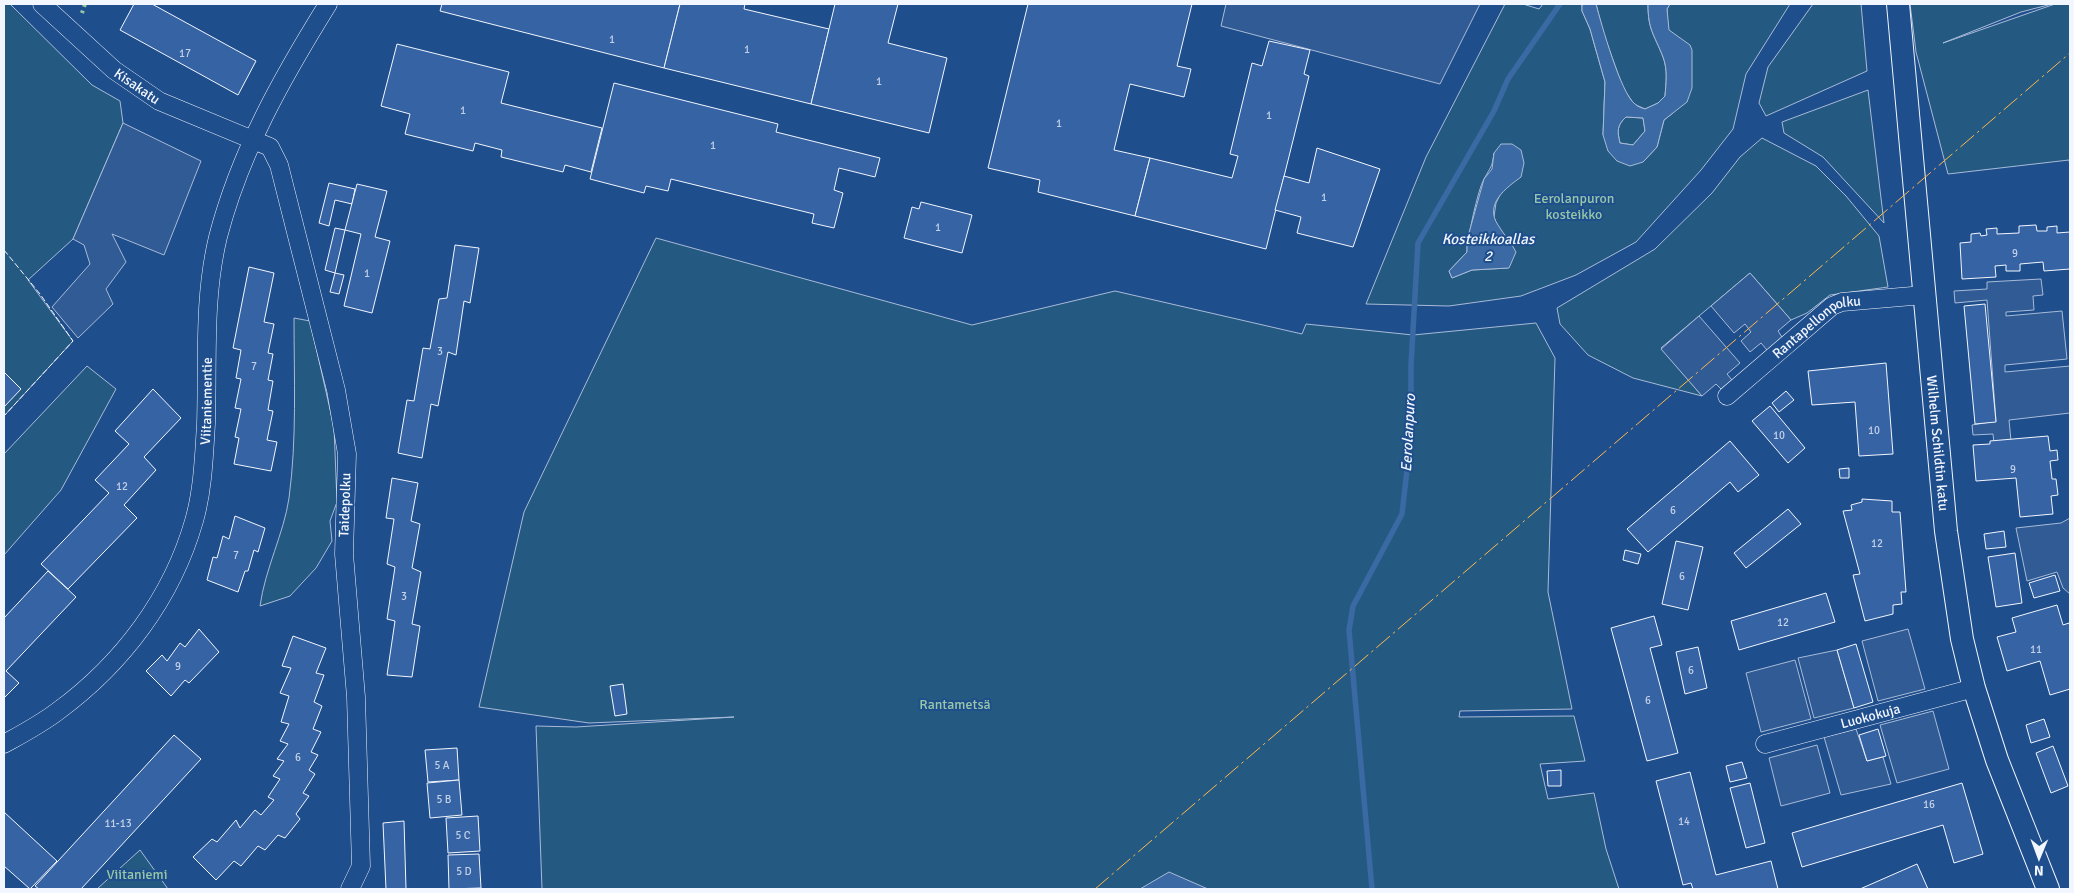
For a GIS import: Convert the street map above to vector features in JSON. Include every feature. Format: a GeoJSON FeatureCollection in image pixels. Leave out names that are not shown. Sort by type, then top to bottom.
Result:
{"type":"FeatureCollection","features":[{"type":"Feature","properties":{"kind":"street","name":"Kisakatu"},"geometry":{"type":"LineString","coordinates":[[42,4],[114,70],[160,101],[252,139]]}},
{"type":"Feature","properties":{"kind":"street","name":"Viitaniementie"},"geometry":{"type":"LineString","coordinates":[[4,744],[57,712],[102,676],[140,631],[172,581],[194,520],[201,477],[206,423],[206,337],[210,284],[218,238],[239,169],[252,139],[286,72],[328,4]]}},
{"type":"Feature","properties":{"kind":"street","name":"Wilhelm Schildtin katu"},"geometry":{"type":"LineString","coordinates":[[1898,4],[1946,531],[1962,639],[1974,688],[2010,795],[2044,879],[2058,889]]}},
{"type":"Feature","properties":{"kind":"street","name":"Taidepolku"},"geometry":{"type":"LineString","coordinates":[[252,139],[270,147],[279,165],[336,390],[347,454],[344,554],[356,697],[361,866],[350,889]]}},
{"type":"Feature","properties":{"kind":"street","name":"Rantapellonpolku"},"geometry":{"type":"LineString","coordinates":[[1727,396],[1832,306],[1842,302],[1924,295]]}},
{"type":"Feature","properties":{"kind":"street","name":"Luokokuja"},"geometry":{"type":"LineString","coordinates":[[1765,744],[1974,688]]}},
{"type":"Feature","properties":{"kind":"green space"},"geometry":{"type":"Polygon","coordinates":[[[4,4],[10,4],[92,85],[120,101],[123,123],[73,239],[28,280],[73,341],[4,416],[4,4]]]}},
{"type":"Feature","properties":{"kind":"green space","name":"Eerolanpuron kosteikko"},"geometry":{"type":"Polygon","coordinates":[[[1505,4],[1523,4],[1539,9],[1543,4],[1586,4],[1582,5],[1582,11],[1590,29],[1605,82],[1603,135],[1643,162],[1657,147],[1664,120],[1673,113],[1667,9],[1670,4],[1790,4],[1746,74],[1733,129],[1701,170],[1636,242],[1576,275],[1521,296],[1449,306],[1366,304],[1426,157],[1505,4]],[[1494,153],[1492,164],[1479,193],[1467,252],[1449,271],[1452,278],[1472,270],[1508,268],[1494,217],[1496,203],[1503,189],[1494,153]]]}},
{"type":"Feature","properties":{"kind":"green space"},"geometry":{"type":"Polygon","coordinates":[[[1596,4],[1648,4],[1650,26],[1665,62],[1665,96],[1658,103],[1645,109],[1634,104],[1623,88],[1604,35],[1596,4]]]}},
{"type":"Feature","properties":{"kind":"green space"},"geometry":{"type":"Polygon","coordinates":[[[1813,4],[1861,4],[1867,71],[1766,116],[1759,103],[1768,67],[1813,4]]]}},
{"type":"Feature","properties":{"kind":"green space"},"geometry":{"type":"Polygon","coordinates":[[[1910,4],[2052,4],[2021,12],[1943,43],[2055,4],[2070,4],[2070,166],[2069,160],[1948,174],[1916,52],[1910,4]]]}},
{"type":"Feature","properties":{"kind":"green space"},"geometry":{"type":"Polygon","coordinates":[[[1868,90],[1884,223],[1823,157],[1784,133],[1782,122],[1868,90]]]}},
{"type":"Feature","properties":{"kind":"green space"},"geometry":{"type":"Polygon","coordinates":[[[1626,117],[1643,118],[1645,131],[1633,145],[1620,143],[1618,135],[1618,128],[1626,117]]]}},
{"type":"Feature","properties":{"kind":"green space"},"geometry":{"type":"Polygon","coordinates":[[[1762,138],[1816,166],[1846,196],[1879,236],[1888,287],[1830,295],[1807,313],[1791,320],[1750,273],[1661,348],[1702,396],[1633,378],[1588,355],[1560,324],[1557,308],[1655,249],[1712,193],[1740,157],[1762,138]]]}},
{"type":"Feature","properties":{"kind":"green space","name":"Rantametsä"},"geometry":{"type":"Polygon","coordinates":[[[656,238],[972,325],[1115,291],[1302,334],[1306,324],[1413,335],[1536,323],[1555,358],[1548,592],[1572,709],[1460,711],[1459,717],[1574,716],[1585,761],[1540,764],[1548,799],[1594,793],[1606,849],[1619,889],[542,889],[536,726],[576,727],[734,717],[589,723],[479,707],[524,512],[656,238]]]}},
{"type":"Feature","properties":{"kind":"green space"},"geometry":{"type":"Polygon","coordinates":[[[294,318],[310,321],[334,427],[337,502],[330,521],[332,541],[316,568],[290,596],[260,606],[262,592],[287,511],[292,476],[295,386],[294,318]]]}},
{"type":"Feature","properties":{"kind":"green space"},"geometry":{"type":"Polygon","coordinates":[[[87,366],[116,389],[61,490],[4,555],[4,454],[87,366]]]}},
{"type":"Feature","properties":{"kind":"green space","name":"Viitaniemi"},"geometry":{"type":"Polygon","coordinates":[[[140,850],[168,889],[97,889],[140,850]]]}},
{"type":"Feature","properties":{"kind":"shaded area"},"geometry":{"type":"Polygon","coordinates":[[[1226,4],[1480,4],[1440,84],[1221,26],[1226,4]]]}},
{"type":"Feature","properties":{"kind":"shaded area"},"geometry":{"type":"Polygon","coordinates":[[[123,123],[201,161],[164,255],[112,234],[126,262],[106,289],[113,304],[78,338],[52,307],[90,264],[84,245],[73,239],[123,123]]]}},
{"type":"Feature","properties":{"kind":"shaded area"},"geometry":{"type":"Polygon","coordinates":[[[1750,273],[1791,320],[1778,331],[1782,337],[1767,350],[1761,343],[1750,352],[1741,341],[1751,332],[1745,324],[1734,333],[1711,306],[1750,273]]]}},
{"type":"Feature","properties":{"kind":"shaded area"},"geometry":{"type":"Polygon","coordinates":[[[2041,279],[2043,295],[2033,296],[2034,310],[2006,312],[2006,316],[2062,311],[2067,359],[2005,365],[2005,372],[2070,366],[2070,413],[2009,420],[2011,441],[1994,443],[1993,434],[1973,435],[1972,425],[1996,421],[1987,300],[1955,303],[1954,291],[1987,289],[1987,282],[2041,279]]]}},
{"type":"Feature","properties":{"kind":"shaded area"},"geometry":{"type":"Polygon","coordinates":[[[1699,316],[1740,363],[1727,374],[1732,380],[1721,389],[1716,384],[1702,396],[1661,349],[1699,316]]]}},
{"type":"Feature","properties":{"kind":"shaded area"},"geometry":{"type":"Polygon","coordinates":[[[2070,518],[2070,594],[2063,588],[2057,572],[2027,581],[2016,528],[2061,523],[2070,518]]]}},
{"type":"Feature","properties":{"kind":"shaded area"},"geometry":{"type":"Polygon","coordinates":[[[1908,629],[1925,689],[1878,701],[1862,641],[1908,629]]]}},
{"type":"Feature","properties":{"kind":"shaded area"},"geometry":{"type":"Polygon","coordinates":[[[1837,650],[1854,708],[1814,718],[1798,658],[1837,650]]]}},
{"type":"Feature","properties":{"kind":"shaded area"},"geometry":{"type":"Polygon","coordinates":[[[1795,660],[1811,719],[1761,732],[1746,673],[1795,660]]]}},
{"type":"Feature","properties":{"kind":"shaded area"},"geometry":{"type":"Polygon","coordinates":[[[1933,711],[1949,769],[1897,783],[1880,725],[1933,711]]]}},
{"type":"Feature","properties":{"kind":"shaded area"},"geometry":{"type":"Polygon","coordinates":[[[1856,729],[1867,761],[1883,757],[1891,784],[1841,795],[1824,737],[1856,729]]]}},
{"type":"Feature","properties":{"kind":"shaded area"},"geometry":{"type":"Polygon","coordinates":[[[1817,745],[1830,793],[1781,806],[1769,758],[1817,745]]]}},
{"type":"Feature","properties":{"kind":"water"},"geometry":{"type":"Polygon","coordinates":[[[1596,4],[1618,73],[1630,98],[1640,107],[1645,109],[1658,103],[1665,96],[1666,86],[1665,62],[1650,26],[1648,4],[1670,4],[1667,9],[1669,30],[1690,45],[1692,50],[1692,88],[1687,102],[1664,120],[1657,147],[1643,162],[1630,166],[1617,161],[1608,151],[1603,135],[1605,82],[1590,29],[1582,11],[1582,5],[1596,4]],[[1626,117],[1623,120],[1618,128],[1620,143],[1633,145],[1645,131],[1643,118],[1626,117]]]}},
{"type":"Feature","properties":{"kind":"water","name":"Kosteikkoallas 2"},"geometry":{"type":"Polygon","coordinates":[[[1501,144],[1512,144],[1521,150],[1524,163],[1521,177],[1503,191],[1495,203],[1494,210],[1494,217],[1498,225],[1516,252],[1509,268],[1472,270],[1452,278],[1449,271],[1467,252],[1467,240],[1484,179],[1492,169],[1494,153],[1501,144]]]}},
{"type":"Feature","properties":{"kind":"water"},"geometry":{"type":"Polygon","coordinates":[[[1169,872],[1208,889],[1140,889],[1169,872]]]}},
{"type":"Feature","properties":{"kind":"building"},"geometry":{"type":"Polygon","coordinates":[[[134,4],[152,4],[256,61],[238,95],[120,30],[134,4]]]}},
{"type":"Feature","properties":{"kind":"building"},"geometry":{"type":"Polygon","coordinates":[[[442,4],[680,4],[664,68],[440,11],[442,4]]]}},
{"type":"Feature","properties":{"kind":"building"},"geometry":{"type":"Polygon","coordinates":[[[680,4],[745,4],[744,9],[829,29],[811,104],[664,68],[680,4]]]}},
{"type":"Feature","properties":{"kind":"building"},"geometry":{"type":"Polygon","coordinates":[[[835,4],[898,4],[888,43],[947,58],[929,133],[811,104],[835,4]]]}},
{"type":"Feature","properties":{"kind":"building"},"geometry":{"type":"Polygon","coordinates":[[[1028,4],[1192,4],[1177,66],[1191,69],[1184,97],[1130,84],[1114,150],[1150,158],[1135,216],[1038,192],[1040,180],[988,168],[1028,4]]]}},
{"type":"Feature","properties":{"kind":"building"},"geometry":{"type":"Polygon","coordinates":[[[1269,41],[1310,50],[1304,74],[1309,76],[1266,249],[1135,216],[1150,158],[1232,178],[1238,156],[1230,154],[1252,63],[1262,66],[1269,41]]]}},
{"type":"Feature","properties":{"kind":"building"},"geometry":{"type":"Polygon","coordinates":[[[397,44],[509,72],[501,103],[602,128],[591,172],[565,165],[563,172],[501,157],[502,150],[475,143],[473,151],[405,134],[410,114],[381,106],[397,44]]]}},
{"type":"Feature","properties":{"kind":"building"},"geometry":{"type":"Polygon","coordinates":[[[614,83],[778,124],[776,132],[880,158],[875,177],[839,168],[834,190],[843,193],[834,228],[812,223],[814,214],[671,179],[668,191],[646,186],[644,193],[590,179],[614,83]]]}},
{"type":"Feature","properties":{"kind":"building"},"geometry":{"type":"Polygon","coordinates":[[[1317,148],[1380,169],[1353,247],[1297,233],[1301,217],[1275,210],[1284,176],[1309,183],[1317,148]]]}},
{"type":"Feature","properties":{"kind":"building"},"geometry":{"type":"Polygon","coordinates":[[[329,183],[355,189],[352,204],[335,200],[329,226],[319,223],[329,183]]]}},
{"type":"Feature","properties":{"kind":"building"},"geometry":{"type":"Polygon","coordinates":[[[357,184],[387,191],[375,237],[390,241],[372,313],[344,306],[361,234],[345,230],[357,184]]]}},
{"type":"Feature","properties":{"kind":"building"},"geometry":{"type":"Polygon","coordinates":[[[921,202],[972,215],[962,253],[904,238],[912,207],[919,209],[921,202]]]}},
{"type":"Feature","properties":{"kind":"building"},"geometry":{"type":"Polygon","coordinates":[[[2036,225],[2037,231],[2047,231],[2047,227],[2057,226],[2057,233],[2070,232],[2070,269],[2044,271],[2043,262],[2020,264],[2020,271],[2006,271],[2006,265],[1995,266],[1996,277],[1962,279],[1960,243],[1971,242],[1971,234],[1980,233],[1981,236],[1987,235],[1986,229],[1997,228],[1997,234],[2019,233],[2019,226],[2036,225]]]}},
{"type":"Feature","properties":{"kind":"building"},"geometry":{"type":"Polygon","coordinates":[[[335,228],[345,230],[335,273],[325,270],[335,228]]]}},
{"type":"Feature","properties":{"kind":"building"},"geometry":{"type":"Polygon","coordinates":[[[455,245],[479,248],[470,303],[464,301],[456,355],[448,352],[438,406],[431,404],[422,458],[398,453],[407,400],[414,401],[423,348],[430,349],[439,299],[447,298],[455,245]]]}},
{"type":"Feature","properties":{"kind":"building"},"geometry":{"type":"Polygon","coordinates":[[[249,267],[274,273],[264,322],[274,324],[268,353],[273,354],[268,380],[273,381],[268,410],[273,411],[267,440],[277,442],[271,471],[234,464],[239,438],[235,437],[241,409],[235,408],[241,379],[236,378],[241,350],[233,348],[249,267]]]}},
{"type":"Feature","properties":{"kind":"building"},"geometry":{"type":"Polygon","coordinates":[[[335,273],[344,275],[339,294],[330,292],[335,273]]]}},
{"type":"Feature","properties":{"kind":"building"},"geometry":{"type":"Polygon","coordinates":[[[1985,304],[1996,422],[1975,424],[1964,306],[1985,304]]]}},
{"type":"Feature","properties":{"kind":"building"},"geometry":{"type":"Polygon","coordinates":[[[1886,363],[1893,454],[1859,456],[1855,402],[1812,405],[1808,371],[1886,363]]]}},
{"type":"Feature","properties":{"kind":"building"},"geometry":{"type":"Polygon","coordinates":[[[4,372],[21,389],[4,407],[4,372]]]}},
{"type":"Feature","properties":{"kind":"building"},"geometry":{"type":"Polygon","coordinates":[[[153,389],[181,418],[144,457],[156,470],[124,505],[137,518],[68,589],[41,564],[109,493],[95,480],[129,444],[115,431],[153,389]]]}},
{"type":"Feature","properties":{"kind":"building"},"geometry":{"type":"Polygon","coordinates":[[[1786,391],[1794,400],[1779,412],[1772,403],[1786,391]]]}},
{"type":"Feature","properties":{"kind":"building"},"geometry":{"type":"Polygon","coordinates":[[[1770,406],[1805,448],[1788,463],[1752,421],[1770,406]]]}},
{"type":"Feature","properties":{"kind":"building"},"geometry":{"type":"Polygon","coordinates":[[[2048,436],[2050,451],[2057,450],[2058,460],[2050,461],[2052,479],[2056,479],[2058,495],[2051,496],[2053,514],[2020,517],[2016,478],[1976,481],[1973,445],[1990,444],[1990,441],[2048,436]]]}},
{"type":"Feature","properties":{"kind":"building"},"geometry":{"type":"Polygon","coordinates":[[[1730,441],[1759,475],[1738,492],[1730,482],[1648,552],[1627,529],[1730,441]]]}},
{"type":"Feature","properties":{"kind":"building"},"geometry":{"type":"Polygon","coordinates":[[[1849,468],[1849,478],[1840,478],[1839,469],[1849,468]]]}},
{"type":"Feature","properties":{"kind":"building"},"geometry":{"type":"Polygon","coordinates":[[[392,478],[418,483],[411,521],[420,524],[412,568],[421,572],[412,624],[420,626],[412,677],[387,675],[395,621],[387,619],[395,567],[387,564],[394,519],[386,518],[392,478]]]}},
{"type":"Feature","properties":{"kind":"building"},"geometry":{"type":"Polygon","coordinates":[[[1862,499],[1892,501],[1892,512],[1900,512],[1906,592],[1901,592],[1902,604],[1893,605],[1893,614],[1865,621],[1853,575],[1860,574],[1843,511],[1852,510],[1851,505],[1862,502],[1862,499]]]}},
{"type":"Feature","properties":{"kind":"building"},"geometry":{"type":"Polygon","coordinates":[[[1788,509],[1801,524],[1746,568],[1734,553],[1788,509]]]}},
{"type":"Feature","properties":{"kind":"building"},"geometry":{"type":"Polygon","coordinates":[[[235,516],[265,528],[258,552],[254,550],[248,571],[245,571],[238,592],[207,580],[213,557],[217,558],[223,536],[229,539],[235,516]]]}},
{"type":"Feature","properties":{"kind":"building"},"geometry":{"type":"Polygon","coordinates":[[[2004,531],[2006,547],[1986,549],[1984,534],[2004,531]]]}},
{"type":"Feature","properties":{"kind":"building"},"geometry":{"type":"Polygon","coordinates":[[[1676,541],[1703,547],[1688,610],[1662,604],[1676,541]]]}},
{"type":"Feature","properties":{"kind":"building"},"geometry":{"type":"Polygon","coordinates":[[[1625,550],[1641,554],[1638,564],[1623,560],[1625,550]]]}},
{"type":"Feature","properties":{"kind":"building"},"geometry":{"type":"Polygon","coordinates":[[[2015,553],[2022,603],[1996,607],[1988,557],[2015,553]]]}},
{"type":"Feature","properties":{"kind":"building"},"geometry":{"type":"Polygon","coordinates":[[[48,571],[76,597],[6,671],[19,683],[4,698],[4,618],[48,571]]]}},
{"type":"Feature","properties":{"kind":"building"},"geometry":{"type":"Polygon","coordinates":[[[2055,575],[2060,591],[2034,598],[2029,583],[2055,575]]]}},
{"type":"Feature","properties":{"kind":"building"},"geometry":{"type":"Polygon","coordinates":[[[1826,593],[1835,622],[1739,650],[1731,621],[1826,593]]]}},
{"type":"Feature","properties":{"kind":"building"},"geometry":{"type":"Polygon","coordinates":[[[2057,605],[2063,625],[2069,623],[2070,627],[2070,689],[2050,695],[2040,661],[2007,671],[1997,637],[2016,632],[2012,618],[2057,605]]]}},
{"type":"Feature","properties":{"kind":"building"},"geometry":{"type":"Polygon","coordinates":[[[1654,616],[1662,645],[1650,648],[1678,753],[1647,761],[1611,628],[1654,616]]]}},
{"type":"Feature","properties":{"kind":"building"},"geometry":{"type":"Polygon","coordinates":[[[199,629],[219,652],[189,683],[185,680],[171,696],[146,671],[162,655],[167,661],[180,643],[185,647],[199,629]]]}},
{"type":"Feature","properties":{"kind":"building"},"geometry":{"type":"Polygon","coordinates":[[[293,636],[326,648],[316,673],[324,675],[314,702],[322,706],[313,729],[321,732],[311,752],[318,755],[309,770],[315,774],[303,793],[309,796],[296,814],[300,819],[285,838],[278,835],[265,850],[258,846],[241,866],[234,861],[216,880],[193,857],[212,839],[217,842],[236,820],[240,828],[255,810],[261,815],[274,800],[268,797],[280,779],[273,776],[284,761],[277,759],[288,744],[280,741],[289,724],[281,722],[289,696],[280,693],[291,668],[282,666],[293,636]]]}},
{"type":"Feature","properties":{"kind":"building"},"geometry":{"type":"Polygon","coordinates":[[[1856,644],[1873,702],[1854,708],[1837,650],[1856,644]]]}},
{"type":"Feature","properties":{"kind":"building"},"geometry":{"type":"Polygon","coordinates":[[[1698,647],[1707,688],[1685,694],[1676,652],[1698,647]]]}},
{"type":"Feature","properties":{"kind":"building"},"geometry":{"type":"Polygon","coordinates":[[[623,684],[627,714],[615,716],[610,686],[623,684]]]}},
{"type":"Feature","properties":{"kind":"building"},"geometry":{"type":"Polygon","coordinates":[[[2044,719],[2050,737],[2031,743],[2026,725],[2044,719]]]}},
{"type":"Feature","properties":{"kind":"building"},"geometry":{"type":"Polygon","coordinates":[[[1878,729],[1886,756],[1867,761],[1859,735],[1878,729]]]}},
{"type":"Feature","properties":{"kind":"building"},"geometry":{"type":"Polygon","coordinates":[[[174,735],[201,759],[81,889],[39,889],[35,886],[174,735]]]}},
{"type":"Feature","properties":{"kind":"building"},"geometry":{"type":"Polygon","coordinates":[[[2053,746],[2068,786],[2051,793],[2036,753],[2053,746]]]}},
{"type":"Feature","properties":{"kind":"building"},"geometry":{"type":"Polygon","coordinates":[[[457,748],[459,780],[428,782],[425,750],[457,748]]]}},
{"type":"Feature","properties":{"kind":"building"},"geometry":{"type":"Polygon","coordinates":[[[1742,762],[1747,778],[1730,782],[1726,766],[1742,762]]]}},
{"type":"Feature","properties":{"kind":"building"},"geometry":{"type":"Polygon","coordinates":[[[1561,770],[1561,786],[1548,786],[1547,771],[1561,770]]]}},
{"type":"Feature","properties":{"kind":"building"},"geometry":{"type":"Polygon","coordinates":[[[1690,772],[1716,875],[1771,861],[1778,889],[1693,889],[1691,883],[1683,885],[1656,781],[1690,772]]]}},
{"type":"Feature","properties":{"kind":"building"},"geometry":{"type":"Polygon","coordinates":[[[459,780],[462,815],[430,818],[427,783],[459,780]]]}},
{"type":"Feature","properties":{"kind":"building"},"geometry":{"type":"Polygon","coordinates":[[[1750,783],[1765,843],[1746,848],[1730,788],[1750,783]]]}},
{"type":"Feature","properties":{"kind":"building"},"geometry":{"type":"Polygon","coordinates":[[[1962,783],[1983,854],[1954,863],[1943,825],[1802,867],[1792,833],[1962,783]]]}},
{"type":"Feature","properties":{"kind":"building"},"geometry":{"type":"Polygon","coordinates":[[[4,812],[57,861],[30,889],[4,866],[4,812]]]}},
{"type":"Feature","properties":{"kind":"building"},"geometry":{"type":"Polygon","coordinates":[[[478,816],[480,851],[448,853],[446,818],[478,816]]]}},
{"type":"Feature","properties":{"kind":"building"},"geometry":{"type":"Polygon","coordinates":[[[404,821],[406,889],[386,889],[383,823],[404,821]]]}},
{"type":"Feature","properties":{"kind":"building"},"geometry":{"type":"Polygon","coordinates":[[[479,854],[481,888],[449,889],[448,855],[479,854]]]}},
{"type":"Feature","properties":{"kind":"building"},"geometry":{"type":"Polygon","coordinates":[[[1917,864],[1928,889],[1860,889],[1917,864]]]}},
{"type":"Feature","properties":{"kind":"waterway","name":"Eerolanpuro"},"geometry":{"type":"LineString","coordinates":[[1372,889],[1349,630],[1353,606],[1402,514],[1411,435],[1411,365],[1418,243],[1494,111],[1508,79],[1560,4]]}},
{"type":"Feature","properties":{"kind":"hedge"},"geometry":{"type":"LineString","coordinates":[[82,13],[85,4]]}},
{"type":"Feature","properties":{"kind":"fence"},"geometry":{"type":"LineString","coordinates":[[4,250],[40,294],[73,341],[4,416]]}},
{"type":"Feature","properties":{"kind":"power"},"geometry":{"type":"LineString","coordinates":[[1095,889],[2070,53]]}}]}
